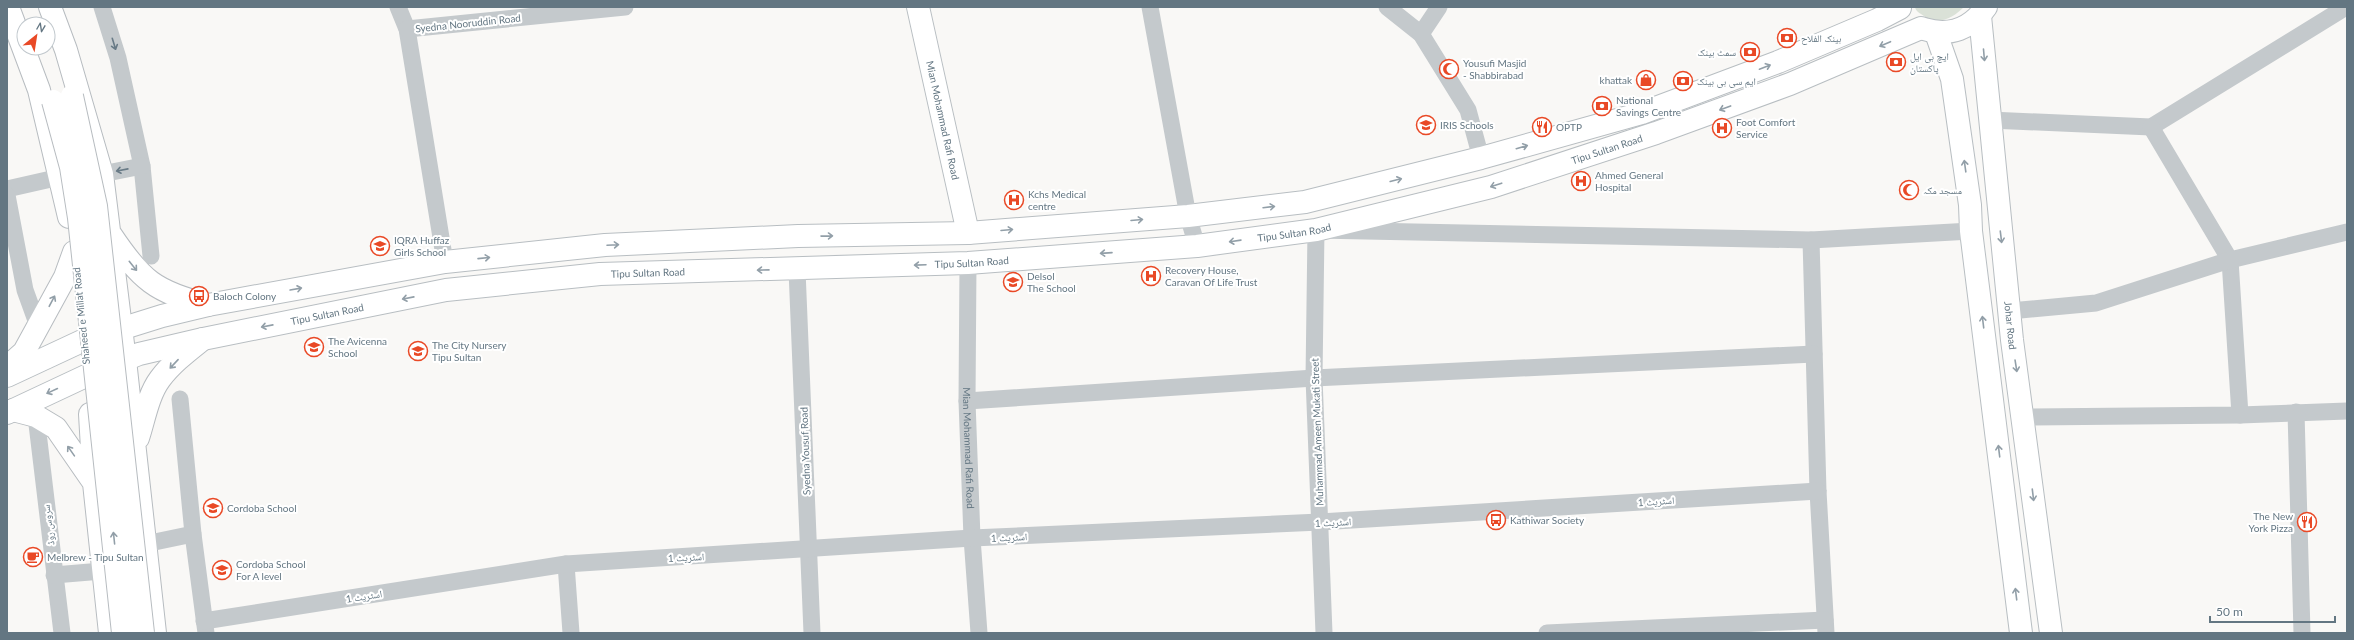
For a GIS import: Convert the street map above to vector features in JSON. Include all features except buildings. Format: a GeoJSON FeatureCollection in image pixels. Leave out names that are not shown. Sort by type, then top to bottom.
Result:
{"type":"FeatureCollection","features":[{"type":"Feature","properties":{"kind":"main road","name":"Shaheed e Millat Road"},"geometry":{"type":"LineString","coordinates":[[8,7],[39,90],[67,203],[74,252],[82,341],[88,375],[94,482],[102,571],[110,633]]}},
{"type":"Feature","properties":{"kind":"main road"},"geometry":{"type":"LineString","coordinates":[[50,7],[66,50],[102,174],[111,234],[117,303],[131,410],[134,451],[155,633]]}},
{"type":"Feature","properties":{"kind":"main road","name":"Mian Mohammad Rafi Road"},"geometry":{"type":"LineString","coordinates":[[918,7],[968,233]]}},
{"type":"Feature","properties":{"kind":"main road"},"geometry":{"type":"LineString","coordinates":[[7,376],[82,341],[162,316],[208,305],[445,262],[605,245],[798,236],[968,233],[1188,216],[1305,202],[1481,158],[1642,113],[1778,62],[1877,20],[1900,8],[1909,20],[1928,30],[1952,79],[1970,205],[1985,343],[2021,633]]}},
{"type":"Feature","properties":{"kind":"main road","name":"Tipu Sultan Road"},"geometry":{"type":"LineString","coordinates":[[10,412],[88,375],[139,354],[203,338],[446,290],[600,274],[797,270],[968,263],[1197,246],[1316,230],[1491,187],[1656,134],[1928,30],[1953,32],[1968,26],[1984,12]]}},
{"type":"Feature","properties":{"kind":"main road","name":"Johar Road"},"geometry":{"type":"LineString","coordinates":[[1984,12],[1990,120],[2012,340],[2024,417],[2051,633]]}},
{"type":"Feature","properties":{"kind":"main road"},"geometry":{"type":"LineString","coordinates":[[39,56],[62,99],[96,206],[143,633]]}},
{"type":"Feature","properties":{"kind":"main road"},"geometry":{"type":"LineString","coordinates":[[54,56],[62,99],[79,218],[123,633]]}},
{"type":"Feature","properties":{"kind":"main road"},"geometry":{"type":"LineString","coordinates":[[1970,205],[1997,198]]}},
{"type":"Feature","properties":{"kind":"main road"},"geometry":{"type":"LineString","coordinates":[[1305,202],[1316,230]]}},
{"type":"Feature","properties":{"kind":"main road"},"geometry":{"type":"LineString","coordinates":[[111,234],[132,266],[144,278],[179,298],[208,305]]}},
{"type":"Feature","properties":{"kind":"main road"},"geometry":{"type":"LineString","coordinates":[[797,270],[798,236]]}},
{"type":"Feature","properties":{"kind":"main road"},"geometry":{"type":"LineString","coordinates":[[7,367],[24,352],[65,277],[74,252]]}},
{"type":"Feature","properties":{"kind":"main road"},"geometry":{"type":"LineString","coordinates":[[80,315],[84,322],[91,326],[99,326],[106,323],[117,303]]}},
{"type":"Feature","properties":{"kind":"main road"},"geometry":{"type":"LineString","coordinates":[[134,451],[146,410],[159,380],[177,360],[203,338]]}},
{"type":"Feature","properties":{"kind":"main road"},"geometry":{"type":"LineString","coordinates":[[1985,343],[2012,340]]}},
{"type":"Feature","properties":{"kind":"main road"},"geometry":{"type":"LineString","coordinates":[[91,420],[94,412],[102,406],[118,404],[131,410]]}},
{"type":"Feature","properties":{"kind":"main road"},"geometry":{"type":"LineString","coordinates":[[10,412],[36,416],[56,428],[94,482]]}},
{"type":"Feature","properties":{"kind":"street"},"geometry":{"type":"LineString","coordinates":[[102,7],[118,58],[142,166],[151,256]]}},
{"type":"Feature","properties":{"kind":"street"},"geometry":{"type":"LineString","coordinates":[[398,7],[407,29],[445,262]]}},
{"type":"Feature","properties":{"kind":"street","name":"Syedna Nooruddin Road"},"geometry":{"type":"LineString","coordinates":[[407,29],[625,7]]}},
{"type":"Feature","properties":{"kind":"street"},"geometry":{"type":"LineString","coordinates":[[1150,7],[1188,216],[1197,246]]}},
{"type":"Feature","properties":{"kind":"street"},"geometry":{"type":"LineString","coordinates":[[1387,7],[1421,34],[1468,110],[1481,158]]}},
{"type":"Feature","properties":{"kind":"street"},"geometry":{"type":"LineString","coordinates":[[1421,34],[1439,7]]}},
{"type":"Feature","properties":{"kind":"street"},"geometry":{"type":"LineString","coordinates":[[1990,120],[2151,128],[2346,7]]}},
{"type":"Feature","properties":{"kind":"street"},"geometry":{"type":"LineString","coordinates":[[2151,128],[2230,260],[2240,415]]}},
{"type":"Feature","properties":{"kind":"street"},"geometry":{"type":"LineString","coordinates":[[102,174],[142,166]]}},
{"type":"Feature","properties":{"kind":"street"},"geometry":{"type":"LineString","coordinates":[[7,189],[60,177]]}},
{"type":"Feature","properties":{"kind":"street"},"geometry":{"type":"LineString","coordinates":[[7,195],[25,290],[38,326]]}},
{"type":"Feature","properties":{"kind":"street"},"geometry":{"type":"LineString","coordinates":[[1316,230],[1811,240],[1972,231]]}},
{"type":"Feature","properties":{"kind":"street","name":"Muhammad Ameen Mukati Street"},"geometry":{"type":"LineString","coordinates":[[1316,230],[1314,378],[1324,633]]}},
{"type":"Feature","properties":{"kind":"street"},"geometry":{"type":"LineString","coordinates":[[2010,311],[2096,303],[2230,260],[2347,232]]}},
{"type":"Feature","properties":{"kind":"street"},"geometry":{"type":"LineString","coordinates":[[1546,633],[1825,626],[1818,491],[1811,240]]}},
{"type":"Feature","properties":{"kind":"street","name":"Mian Mohammad Rafi Road"},"geometry":{"type":"LineString","coordinates":[[968,263],[967,401],[972,538],[979,633]]}},
{"type":"Feature","properties":{"kind":"street","name":"Syedna Yousuf Road"},"geometry":{"type":"LineString","coordinates":[[797,270],[812,633]]}},
{"type":"Feature","properties":{"kind":"street"},"geometry":{"type":"LineString","coordinates":[[967,401],[1314,378],[1814,354]]}},
{"type":"Feature","properties":{"kind":"street"},"geometry":{"type":"LineString","coordinates":[[180,399],[193,534],[205,627]]}},
{"type":"Feature","properties":{"kind":"street"},"geometry":{"type":"LineString","coordinates":[[2024,417],[2240,415],[2347,411]]}},
{"type":"Feature","properties":{"kind":"street"},"geometry":{"type":"LineString","coordinates":[[2296,412],[2302,633]]}},
{"type":"Feature","properties":{"kind":"street","name":"سروس روڈ"},"geometry":{"type":"LineString","coordinates":[[36,416],[62,633]]}},
{"type":"Feature","properties":{"kind":"street","name":"اسٹریٹ 1"},"geometry":{"type":"LineString","coordinates":[[205,627],[566,564],[809,550],[972,538],[1320,522],[1818,491]]}},
{"type":"Feature","properties":{"kind":"street"},"geometry":{"type":"LineString","coordinates":[[145,544],[193,534]]}},
{"type":"Feature","properties":{"kind":"street"},"geometry":{"type":"LineString","coordinates":[[566,564],[571,633]]}},
{"type":"Feature","properties":{"kind":"street"},"geometry":{"type":"LineString","coordinates":[[54,575],[102,571]]}},
{"type":"Feature","properties":{"kind":"shaded area"},"geometry":{"type":"Polygon","coordinates":[[[1915,7],[1964,7],[1951,17],[1940,21],[1935,21],[1920,13],[1915,7]]]}},
{"type":"Feature","properties":{"kind":"place","name":"بینک الفلاح"},"geometry":{"type":"Point","coordinates":[1787,38]}},
{"type":"Feature","properties":{"kind":"place","name":"سمٹ بینک"},"geometry":{"type":"Point","coordinates":[1750,52]}},
{"type":"Feature","properties":{"kind":"place","name":"ایچ بی ایل پاکستان"},"geometry":{"type":"Point","coordinates":[1896,62]}},
{"type":"Feature","properties":{"kind":"place","name":"Yousufi Masjid - Shabbirabad"},"geometry":{"type":"Point","coordinates":[1449,69]}},
{"type":"Feature","properties":{"kind":"place","name":"khattak"},"geometry":{"type":"Point","coordinates":[1646,80]}},
{"type":"Feature","properties":{"kind":"place","name":"ایم سی بی بینک"},"geometry":{"type":"Point","coordinates":[1683,81]}},
{"type":"Feature","properties":{"kind":"place","name":"National Savings Centre"},"geometry":{"type":"Point","coordinates":[1602,106]}},
{"type":"Feature","properties":{"kind":"place","name":"IRIS Schools"},"geometry":{"type":"Point","coordinates":[1426,125]}},
{"type":"Feature","properties":{"kind":"place","name":"OPTP"},"geometry":{"type":"Point","coordinates":[1542,127]}},
{"type":"Feature","properties":{"kind":"place","name":"Foot Comfort Service"},"geometry":{"type":"Point","coordinates":[1722,128]}},
{"type":"Feature","properties":{"kind":"place","name":"Ahmed General Hospital"},"geometry":{"type":"Point","coordinates":[1581,181]}},
{"type":"Feature","properties":{"kind":"place","name":"مسجد مکہ"},"geometry":{"type":"Point","coordinates":[1909,190]}},
{"type":"Feature","properties":{"kind":"place","name":"Kchs Medical centre"},"geometry":{"type":"Point","coordinates":[1014,200]}},
{"type":"Feature","properties":{"kind":"place","name":"IQRA Huffaz Girls School"},"geometry":{"type":"Point","coordinates":[380,246]}},
{"type":"Feature","properties":{"kind":"place","name":"Recovery House, Caravan Of Life Trust"},"geometry":{"type":"Point","coordinates":[1151,276]}},
{"type":"Feature","properties":{"kind":"place","name":"Delsol The School"},"geometry":{"type":"Point","coordinates":[1013,282]}},
{"type":"Feature","properties":{"kind":"place","name":"Baloch Colony"},"geometry":{"type":"Point","coordinates":[199,296]}},
{"type":"Feature","properties":{"kind":"place","name":"The Avicenna School"},"geometry":{"type":"Point","coordinates":[314,347]}},
{"type":"Feature","properties":{"kind":"place","name":"The City Nursery Tipu Sultan"},"geometry":{"type":"Point","coordinates":[418,351]}},
{"type":"Feature","properties":{"kind":"place","name":"Cordoba School"},"geometry":{"type":"Point","coordinates":[213,508]}},
{"type":"Feature","properties":{"kind":"place","name":"Kathiwar Society"},"geometry":{"type":"Point","coordinates":[1496,520]}},
{"type":"Feature","properties":{"kind":"place","name":"The New York Pizza"},"geometry":{"type":"Point","coordinates":[2307,522]}},
{"type":"Feature","properties":{"kind":"place","name":"Melbrew - Tipu Sultan"},"geometry":{"type":"Point","coordinates":[33,557]}},
{"type":"Feature","properties":{"kind":"place","name":"Cordoba School For A level"},"geometry":{"type":"Point","coordinates":[222,570]}}]}
